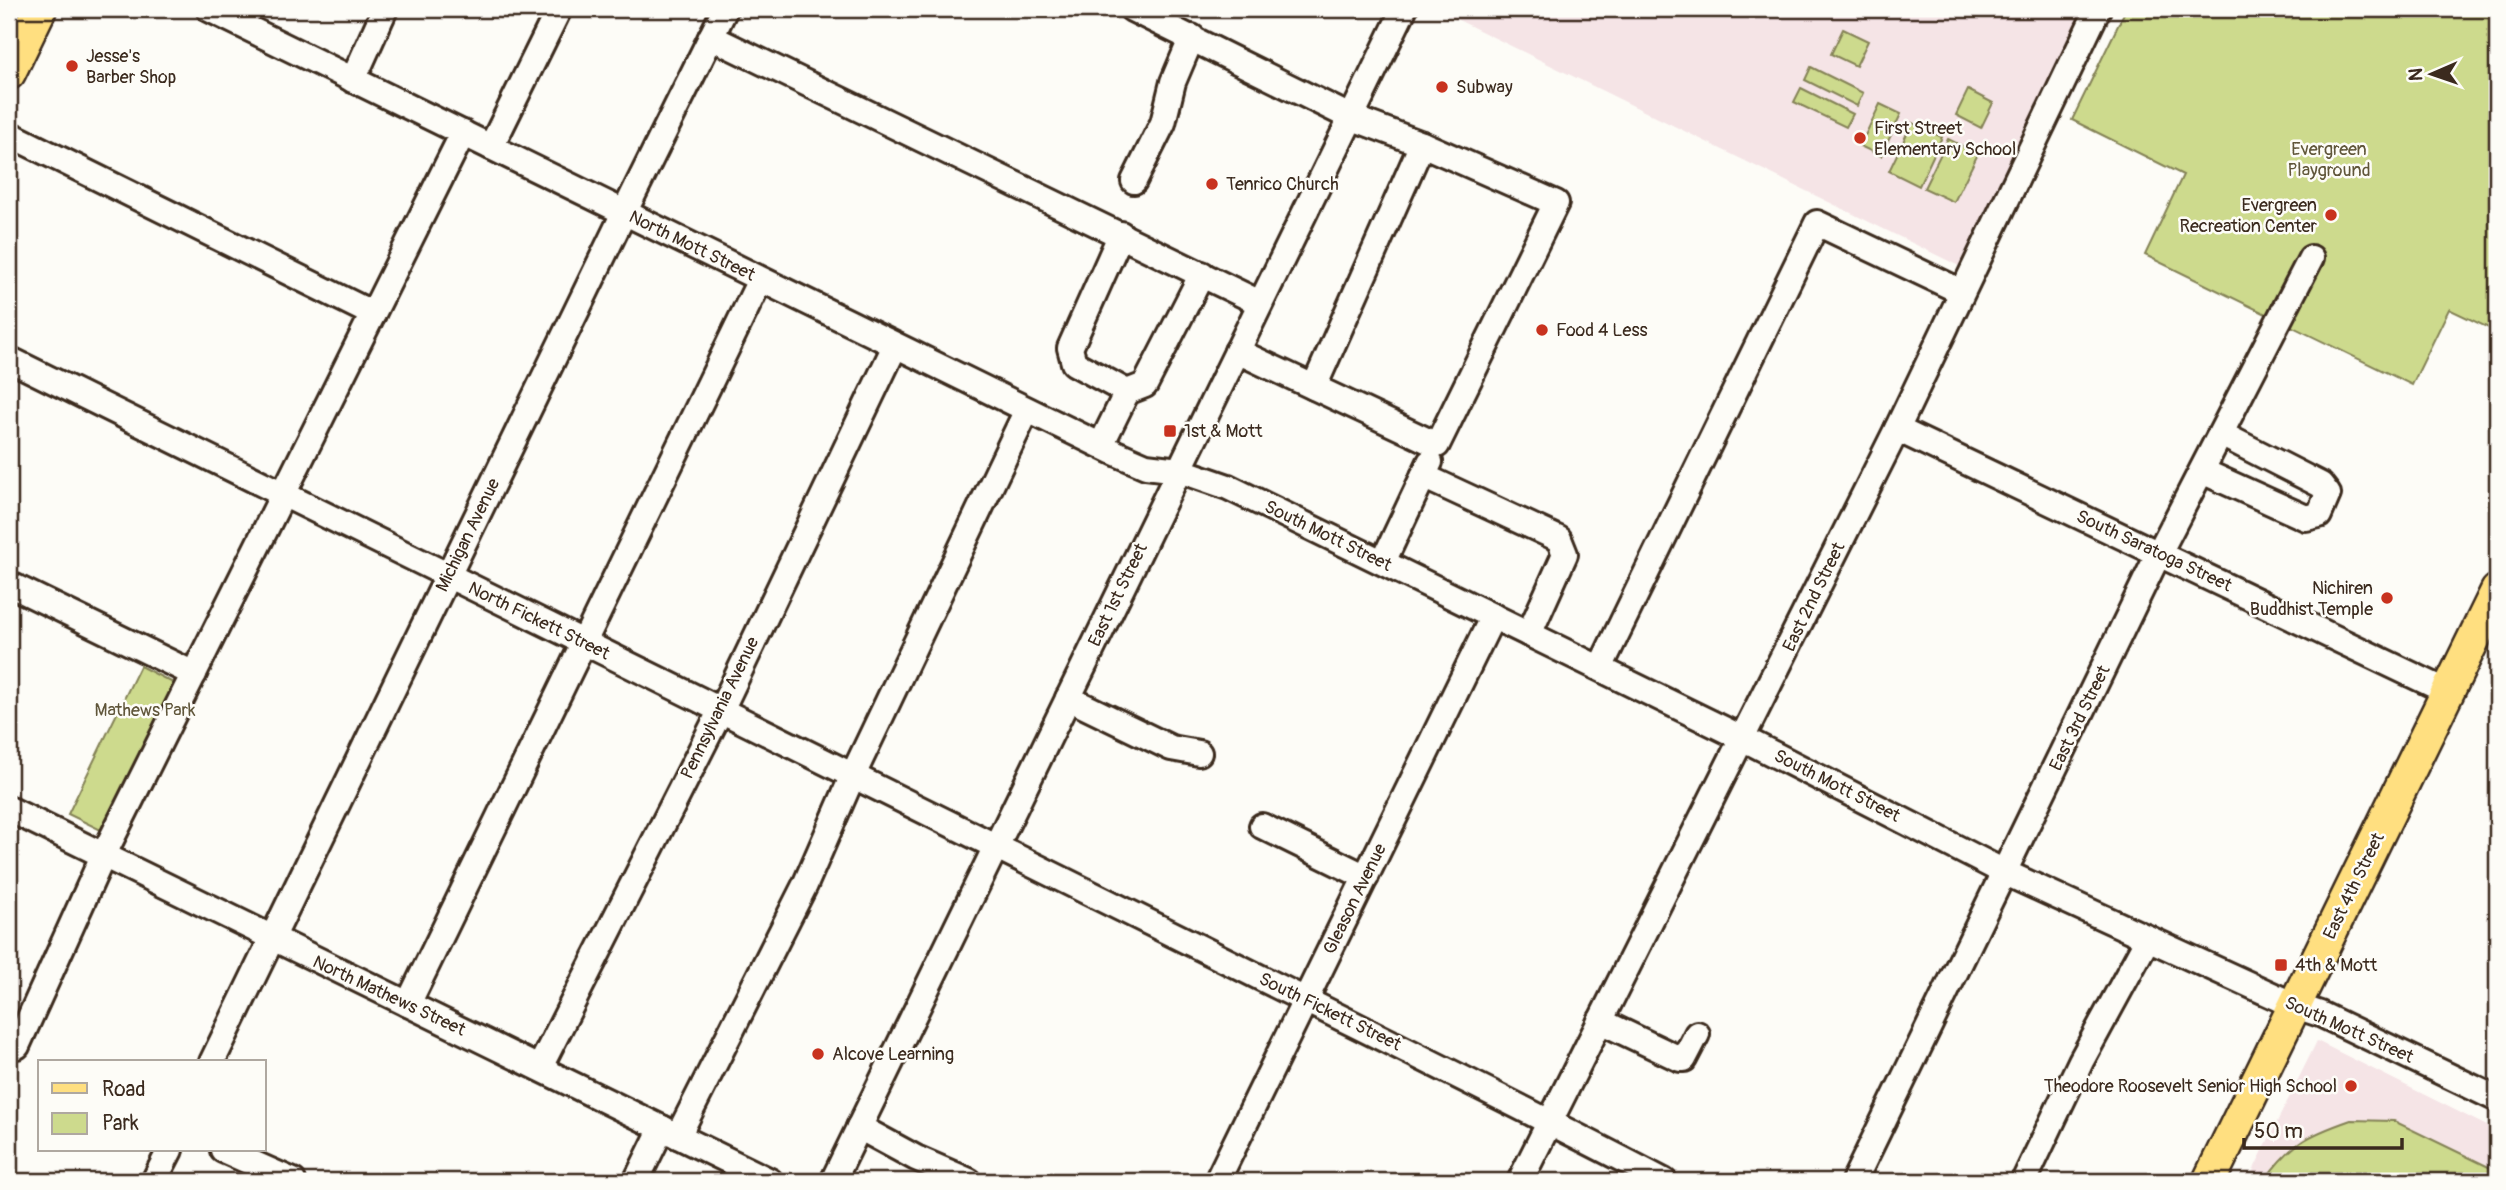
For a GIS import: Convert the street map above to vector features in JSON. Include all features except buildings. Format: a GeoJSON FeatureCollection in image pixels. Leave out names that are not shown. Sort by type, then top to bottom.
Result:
{"type":"FeatureCollection","features":[{"type":"Feature","properties":{"kind":"main road"},"geometry":{"type":"LineString","coordinates":[[9,73],[40,9]]}},
{"type":"Feature","properties":{"kind":"main road","name":"East 4th Street"},"geometry":{"type":"LineString","coordinates":[[2209,1181],[2497,591]]}},
{"type":"Feature","properties":{"kind":"street"},"geometry":{"type":"LineString","coordinates":[[353,80],[385,9]]}},
{"type":"Feature","properties":{"kind":"street"},"geometry":{"type":"LineString","coordinates":[[491,147],[559,9]]}},
{"type":"Feature","properties":{"kind":"street","name":"Michigan Avenue"},"geometry":{"type":"LineString","coordinates":[[213,1060],[725,9]]}},
{"type":"Feature","properties":{"kind":"street"},"geometry":{"type":"LineString","coordinates":[[1132,9],[1170,17],[1192,37],[1350,117],[1422,144],[1556,203],[1437,445],[1383,562]]}},
{"type":"Feature","properties":{"kind":"street","name":"East 1st Street"},"geometry":{"type":"LineString","coordinates":[[833,1181],[1404,9]]}},
{"type":"Feature","properties":{"kind":"street","name":"East 2nd Street"},"geometry":{"type":"LineString","coordinates":[[1520,1181],[1744,738],[2098,9]]}},
{"type":"Feature","properties":{"kind":"street","name":"North Mott Street"},"geometry":{"type":"LineString","coordinates":[[218,11],[353,80],[1101,446],[1146,466],[1179,470]]}},
{"type":"Feature","properties":{"kind":"street"},"geometry":{"type":"LineString","coordinates":[[711,37],[1260,303]]}},
{"type":"Feature","properties":{"kind":"street"},"geometry":{"type":"LineString","coordinates":[[1134,181],[1163,123],[1173,82],[1192,37]]}},
{"type":"Feature","properties":{"kind":"street"},"geometry":{"type":"LineString","coordinates":[[9,1041],[17,1045],[103,856],[463,133]]}},
{"type":"Feature","properties":{"kind":"street"},"geometry":{"type":"LineString","coordinates":[[9,134],[373,314]]}},
{"type":"Feature","properties":{"kind":"street"},"geometry":{"type":"LineString","coordinates":[[1314,387],[1422,144]]}},
{"type":"Feature","properties":{"kind":"street"},"geometry":{"type":"LineString","coordinates":[[1600,668],[1816,223],[1962,292]]}},
{"type":"Feature","properties":{"kind":"street"},"geometry":{"type":"LineString","coordinates":[[1121,234],[1070,348],[1074,363],[1127,391]]}},
{"type":"Feature","properties":{"kind":"street","name":"East 3rd Street"},"geometry":{"type":"LineString","coordinates":[[1854,1181],[2160,553],[2311,258]]}},
{"type":"Feature","properties":{"kind":"street"},"geometry":{"type":"LineString","coordinates":[[1101,446],[1127,391],[1145,384],[1202,274]]}},
{"type":"Feature","properties":{"kind":"street"},"geometry":{"type":"LineString","coordinates":[[408,1004],[760,280]]}},
{"type":"Feature","properties":{"kind":"street","name":"Pennsylvania Avenue"},"geometry":{"type":"LineString","coordinates":[[540,1067],[721,710],[895,346]]}},
{"type":"Feature","properties":{"kind":"street"},"geometry":{"type":"LineString","coordinates":[[1237,351],[1437,445]]}},
{"type":"Feature","properties":{"kind":"street","name":"North Fickett Street"},"geometry":{"type":"LineString","coordinates":[[9,359],[996,845]]}},
{"type":"Feature","properties":{"kind":"street"},"geometry":{"type":"LineString","coordinates":[[636,1181],[670,1132],[805,886],[853,775],[1027,410]]}},
{"type":"Feature","properties":{"kind":"street","name":"South Saratoga Street"},"geometry":{"type":"LineString","coordinates":[[1896,429],[2448,692]]}},
{"type":"Feature","properties":{"kind":"street"},"geometry":{"type":"LineString","coordinates":[[2202,471],[2306,519],[2319,515],[2328,494],[2321,485],[2221,434]]}},
{"type":"Feature","properties":{"kind":"street","name":"South Mott Street"},"geometry":{"type":"LineString","coordinates":[[1179,470],[1228,486],[1744,738],[2006,873],[2296,1006],[2320,1014],[2497,1099]]}},
{"type":"Feature","properties":{"kind":"street"},"geometry":{"type":"LineString","coordinates":[[1423,477],[1559,539],[1565,554],[1529,634]]}},
{"type":"Feature","properties":{"kind":"street"},"geometry":{"type":"LineString","coordinates":[[9,584],[194,674]]}},
{"type":"Feature","properties":{"kind":"street","name":"Gleason Avenue"},"geometry":{"type":"LineString","coordinates":[[1217,1181],[1493,616]]}},
{"type":"Feature","properties":{"kind":"street"},"geometry":{"type":"LineString","coordinates":[[1068,698],[1171,748],[1199,753]]}},
{"type":"Feature","properties":{"kind":"street","name":"North Mathews Street"},"geometry":{"type":"LineString","coordinates":[[9,809],[271,940],[540,1067],[769,1181]]}},
{"type":"Feature","properties":{"kind":"street"},"geometry":{"type":"LineString","coordinates":[[1262,826],[1366,877]]}},
{"type":"Feature","properties":{"kind":"street","name":"South Fickett Street"},"geometry":{"type":"LineString","coordinates":[[996,845],[1550,1121],[1664,1181]]}},
{"type":"Feature","properties":{"kind":"street"},"geometry":{"type":"LineString","coordinates":[[2024,1181],[2081,1060],[2148,938]]}},
{"type":"Feature","properties":{"kind":"street"},"geometry":{"type":"LineString","coordinates":[[1600,1021],[1680,1059],[1684,1059],[1697,1034]]}},
{"type":"Feature","properties":{"kind":"street"},"geometry":{"type":"LineString","coordinates":[[859,1127],[916,1158],[969,1181]]}},
{"type":"Feature","properties":{"kind":"street"},"geometry":{"type":"LineString","coordinates":[[154,1181],[169,1152]]}},
{"type":"Feature","properties":{"kind":"street"},"geometry":{"type":"LineString","coordinates":[[228,1152],[293,1181]]}},
{"type":"Feature","properties":{"kind":"shaded area","name":"First Street Elementary School"},"geometry":{"type":"Polygon","coordinates":[[[2082,9],[1959,266],[1440,11],[2082,9]]]}},
{"type":"Feature","properties":{"kind":"shaded area","name":"Theodore Roosevelt Senior High School"},"geometry":{"type":"Polygon","coordinates":[[[2317,1041],[2497,1131],[2497,1181],[2248,1181],[2317,1041]]]}},
{"type":"Feature","properties":{"kind":"green space","name":"Evergreen Recreation Center"},"geometry":{"type":"Polygon","coordinates":[[[2126,9],[2497,9],[2497,332],[2449,309],[2412,385],[2145,255],[2183,175],[2072,120],[2126,9]]]}},
{"type":"Feature","properties":{"kind":"green space"},"geometry":{"type":"Polygon","coordinates":[[[1843,29],[1868,41],[1856,66],[1831,54],[1843,29]]]}},
{"type":"Feature","properties":{"kind":"green space"},"geometry":{"type":"Polygon","coordinates":[[[1811,67],[1863,93],[1857,106],[1805,80],[1811,67]]]}},
{"type":"Feature","properties":{"kind":"green space"},"geometry":{"type":"Polygon","coordinates":[[[1801,88],[1853,114],[1846,127],[1794,102],[1801,88]]]}},
{"type":"Feature","properties":{"kind":"green space"},"geometry":{"type":"Polygon","coordinates":[[[1968,90],[1993,103],[1981,128],[1956,115],[1968,90]]]}},
{"type":"Feature","properties":{"kind":"green space"},"geometry":{"type":"Polygon","coordinates":[[[1880,104],[1901,114],[1881,156],[1860,146],[1880,104]]]}},
{"type":"Feature","properties":{"kind":"green space"},"geometry":{"type":"Polygon","coordinates":[[[1912,123],[1942,137],[1919,186],[1889,171],[1912,123]]]}},
{"type":"Feature","properties":{"kind":"green space"},"geometry":{"type":"Polygon","coordinates":[[[1948,139],[1978,154],[1954,202],[1924,188],[1948,139]]]}},
{"type":"Feature","properties":{"kind":"green space","name":"Mathews Park"},"geometry":{"type":"Polygon","coordinates":[[[140,666],[183,688],[111,835],[68,814],[140,666]]]}},
{"type":"Feature","properties":{"kind":"green space"},"geometry":{"type":"Polygon","coordinates":[[[2351,1120],[2394,1121],[2497,1171],[2497,1181],[2264,1181],[2292,1149],[2312,1136],[2351,1120]]]}},
{"type":"Feature","properties":{"kind":"place","name":"Jesse's Barber Shop"},"geometry":{"type":"Point","coordinates":[72,66]}},
{"type":"Feature","properties":{"kind":"place","name":"Subway"},"geometry":{"type":"Point","coordinates":[1442,87]}},
{"type":"Feature","properties":{"kind":"place","name":"First Street Elementary School"},"geometry":{"type":"Point","coordinates":[1860,138]}},
{"type":"Feature","properties":{"kind":"place","name":"Tenrico Church"},"geometry":{"type":"Point","coordinates":[1212,184]}},
{"type":"Feature","properties":{"kind":"place","name":"Evergreen Recreation Center"},"geometry":{"type":"Point","coordinates":[2331,215]}},
{"type":"Feature","properties":{"kind":"place","name":"Food 4 Less"},"geometry":{"type":"Point","coordinates":[1542,330]}},
{"type":"Feature","properties":{"kind":"place","name":"1st & Mott"},"geometry":{"type":"Point","coordinates":[1170,431]}},
{"type":"Feature","properties":{"kind":"place","name":"Nichiren Buddhist Temple"},"geometry":{"type":"Point","coordinates":[2387,598]}},
{"type":"Feature","properties":{"kind":"place","name":"4th & Mott"},"geometry":{"type":"Point","coordinates":[2281,965]}},
{"type":"Feature","properties":{"kind":"place","name":"Alcove Learning"},"geometry":{"type":"Point","coordinates":[818,1054]}},
{"type":"Feature","properties":{"kind":"place","name":"Theodore Roosevelt Senior High School"},"geometry":{"type":"Point","coordinates":[2351,1086]}},
{"type":"Feature","properties":{"kind":"park label","name":"Evergreen Playground"},"geometry":{"type":"Point","coordinates":[2329,159]}}]}
